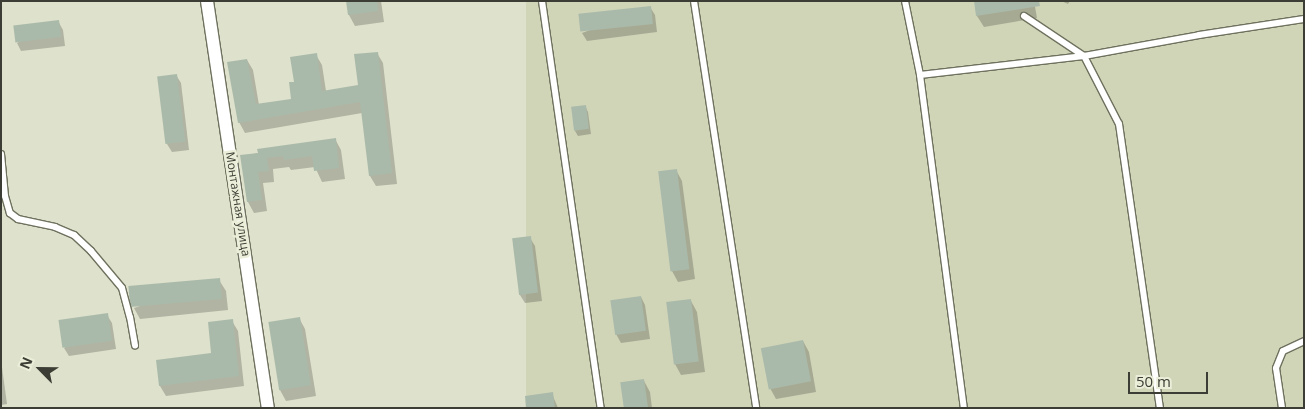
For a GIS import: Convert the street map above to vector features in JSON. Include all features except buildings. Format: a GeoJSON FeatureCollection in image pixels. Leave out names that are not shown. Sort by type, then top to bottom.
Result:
{"type":"FeatureCollection","features":[{"type":"Feature","properties":{"kind":"street","name":"Монтажная улица"},"geometry":{"type":"LineString","coordinates":[[207,1],[268,408]]}},
{"type":"Feature","properties":{"kind":"lane"},"geometry":{"type":"LineString","coordinates":[[542,1],[601,408]]}},
{"type":"Feature","properties":{"kind":"lane"},"geometry":{"type":"LineString","coordinates":[[694,1],[756,408]]}},
{"type":"Feature","properties":{"kind":"lane"},"geometry":{"type":"LineString","coordinates":[[905,1],[920,75],[964,408]]}},
{"type":"Feature","properties":{"kind":"lane"},"geometry":{"type":"LineString","coordinates":[[1024,16],[1084,56],[1119,124],[1160,408]]}},
{"type":"Feature","properties":{"kind":"lane"},"geometry":{"type":"LineString","coordinates":[[920,75],[1084,56],[1199,35],[1304,19]]}},
{"type":"Feature","properties":{"kind":"lane"},"geometry":{"type":"LineString","coordinates":[[1,154],[5,196],[10,213],[18,219],[55,227],[74,235],[91,252],[122,288],[135,346]]}},
{"type":"Feature","properties":{"kind":"lane"},"geometry":{"type":"LineString","coordinates":[[1282,408],[1276,368],[1283,351],[1304,341]]}},
{"type":"Feature","properties":{"kind":"shaded area"},"geometry":{"type":"Polygon","coordinates":[[[526,1],[1304,1],[1304,408],[526,408],[526,1]]]}}]}
